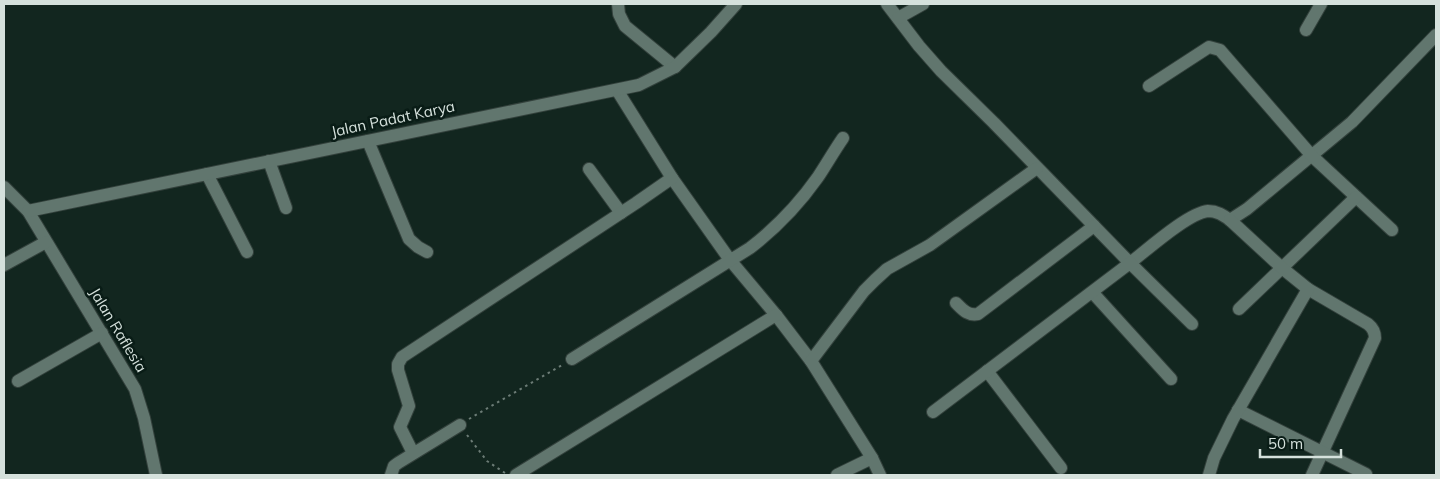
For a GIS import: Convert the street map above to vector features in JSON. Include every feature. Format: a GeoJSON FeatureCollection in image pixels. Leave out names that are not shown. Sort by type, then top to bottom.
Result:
{"type":"FeatureCollection","features":[{"type":"Feature","properties":{"kind":"street"},"geometry":{"type":"LineString","coordinates":[[618,4],[619,14],[625,26],[675,67]]}},
{"type":"Feature","properties":{"kind":"street","name":"Jalan Padat Karya"},"geometry":{"type":"LineString","coordinates":[[28,211],[639,85],[675,67],[711,32],[736,4]]}},
{"type":"Feature","properties":{"kind":"street"},"geometry":{"type":"LineString","coordinates":[[887,4],[941,71],[1130,264],[1192,324]]}},
{"type":"Feature","properties":{"kind":"street"},"geometry":{"type":"LineString","coordinates":[[898,18],[923,4]]}},
{"type":"Feature","properties":{"kind":"street"},"geometry":{"type":"LineString","coordinates":[[1306,30],[1321,4]]}},
{"type":"Feature","properties":{"kind":"street"},"geometry":{"type":"LineString","coordinates":[[1230,220],[1247,209],[1352,122],[1436,35]]}},
{"type":"Feature","properties":{"kind":"street"},"geometry":{"type":"LineString","coordinates":[[1149,86],[1209,47],[1214,47],[1224,53],[1312,156],[1392,230]]}},
{"type":"Feature","properties":{"kind":"street"},"geometry":{"type":"LineString","coordinates":[[617,90],[672,178],[730,260],[811,361],[872,458],[880,475]]}},
{"type":"Feature","properties":{"kind":"street"},"geometry":{"type":"LineString","coordinates":[[572,360],[750,248],[780,223],[817,178],[842,138]]}},
{"type":"Feature","properties":{"kind":"street"},"geometry":{"type":"LineString","coordinates":[[368,141],[409,239],[427,252]]}},
{"type":"Feature","properties":{"kind":"street"},"geometry":{"type":"LineString","coordinates":[[269,161],[286,208]]}},
{"type":"Feature","properties":{"kind":"street"},"geometry":{"type":"LineString","coordinates":[[811,361],[864,291],[875,280],[887,270],[930,245],[1038,168]]}},
{"type":"Feature","properties":{"kind":"street"},"geometry":{"type":"LineString","coordinates":[[589,169],[621,213]]}},
{"type":"Feature","properties":{"kind":"street"},"geometry":{"type":"LineString","coordinates":[[207,174],[247,252]]}},
{"type":"Feature","properties":{"kind":"street"},"geometry":{"type":"LineString","coordinates":[[413,453],[400,427],[409,406],[398,370],[398,364],[402,357],[672,178]]}},
{"type":"Feature","properties":{"kind":"street","name":"Jalan Raflesia"},"geometry":{"type":"LineString","coordinates":[[4,187],[28,211],[135,389],[144,418],[156,475]]}},
{"type":"Feature","properties":{"kind":"street"},"geometry":{"type":"LineString","coordinates":[[1239,309],[1356,197]]}},
{"type":"Feature","properties":{"kind":"street"},"geometry":{"type":"LineString","coordinates":[[932,412],[1188,220],[1200,213],[1210,211],[1219,213],[1230,220],[1308,289],[1368,324],[1375,334],[1312,475]]}},
{"type":"Feature","properties":{"kind":"street"},"geometry":{"type":"LineString","coordinates":[[956,303],[966,313],[978,314],[1094,226]]}},
{"type":"Feature","properties":{"kind":"street"},"geometry":{"type":"LineString","coordinates":[[4,265],[46,242]]}},
{"type":"Feature","properties":{"kind":"street"},"geometry":{"type":"LineString","coordinates":[[1209,475],[1214,458],[1238,410],[1308,289]]}},
{"type":"Feature","properties":{"kind":"street"},"geometry":{"type":"LineString","coordinates":[[1092,293],[1171,379]]}},
{"type":"Feature","properties":{"kind":"street"},"geometry":{"type":"LineString","coordinates":[[516,475],[776,315]]}},
{"type":"Feature","properties":{"kind":"street"},"geometry":{"type":"LineString","coordinates":[[18,381],[102,333]]}},
{"type":"Feature","properties":{"kind":"street"},"geometry":{"type":"LineString","coordinates":[[987,371],[1061,468]]}},
{"type":"Feature","properties":{"kind":"street"},"geometry":{"type":"LineString","coordinates":[[1238,410],[1366,474]]}},
{"type":"Feature","properties":{"kind":"street"},"geometry":{"type":"LineString","coordinates":[[392,475],[394,466],[460,425]]}},
{"type":"Feature","properties":{"kind":"street"},"geometry":{"type":"LineString","coordinates":[[837,475],[872,458]]}},
{"type":"Feature","properties":{"kind":"path"},"geometry":{"type":"LineString","coordinates":[[510,475],[487,461],[460,425],[572,360]]}}]}
